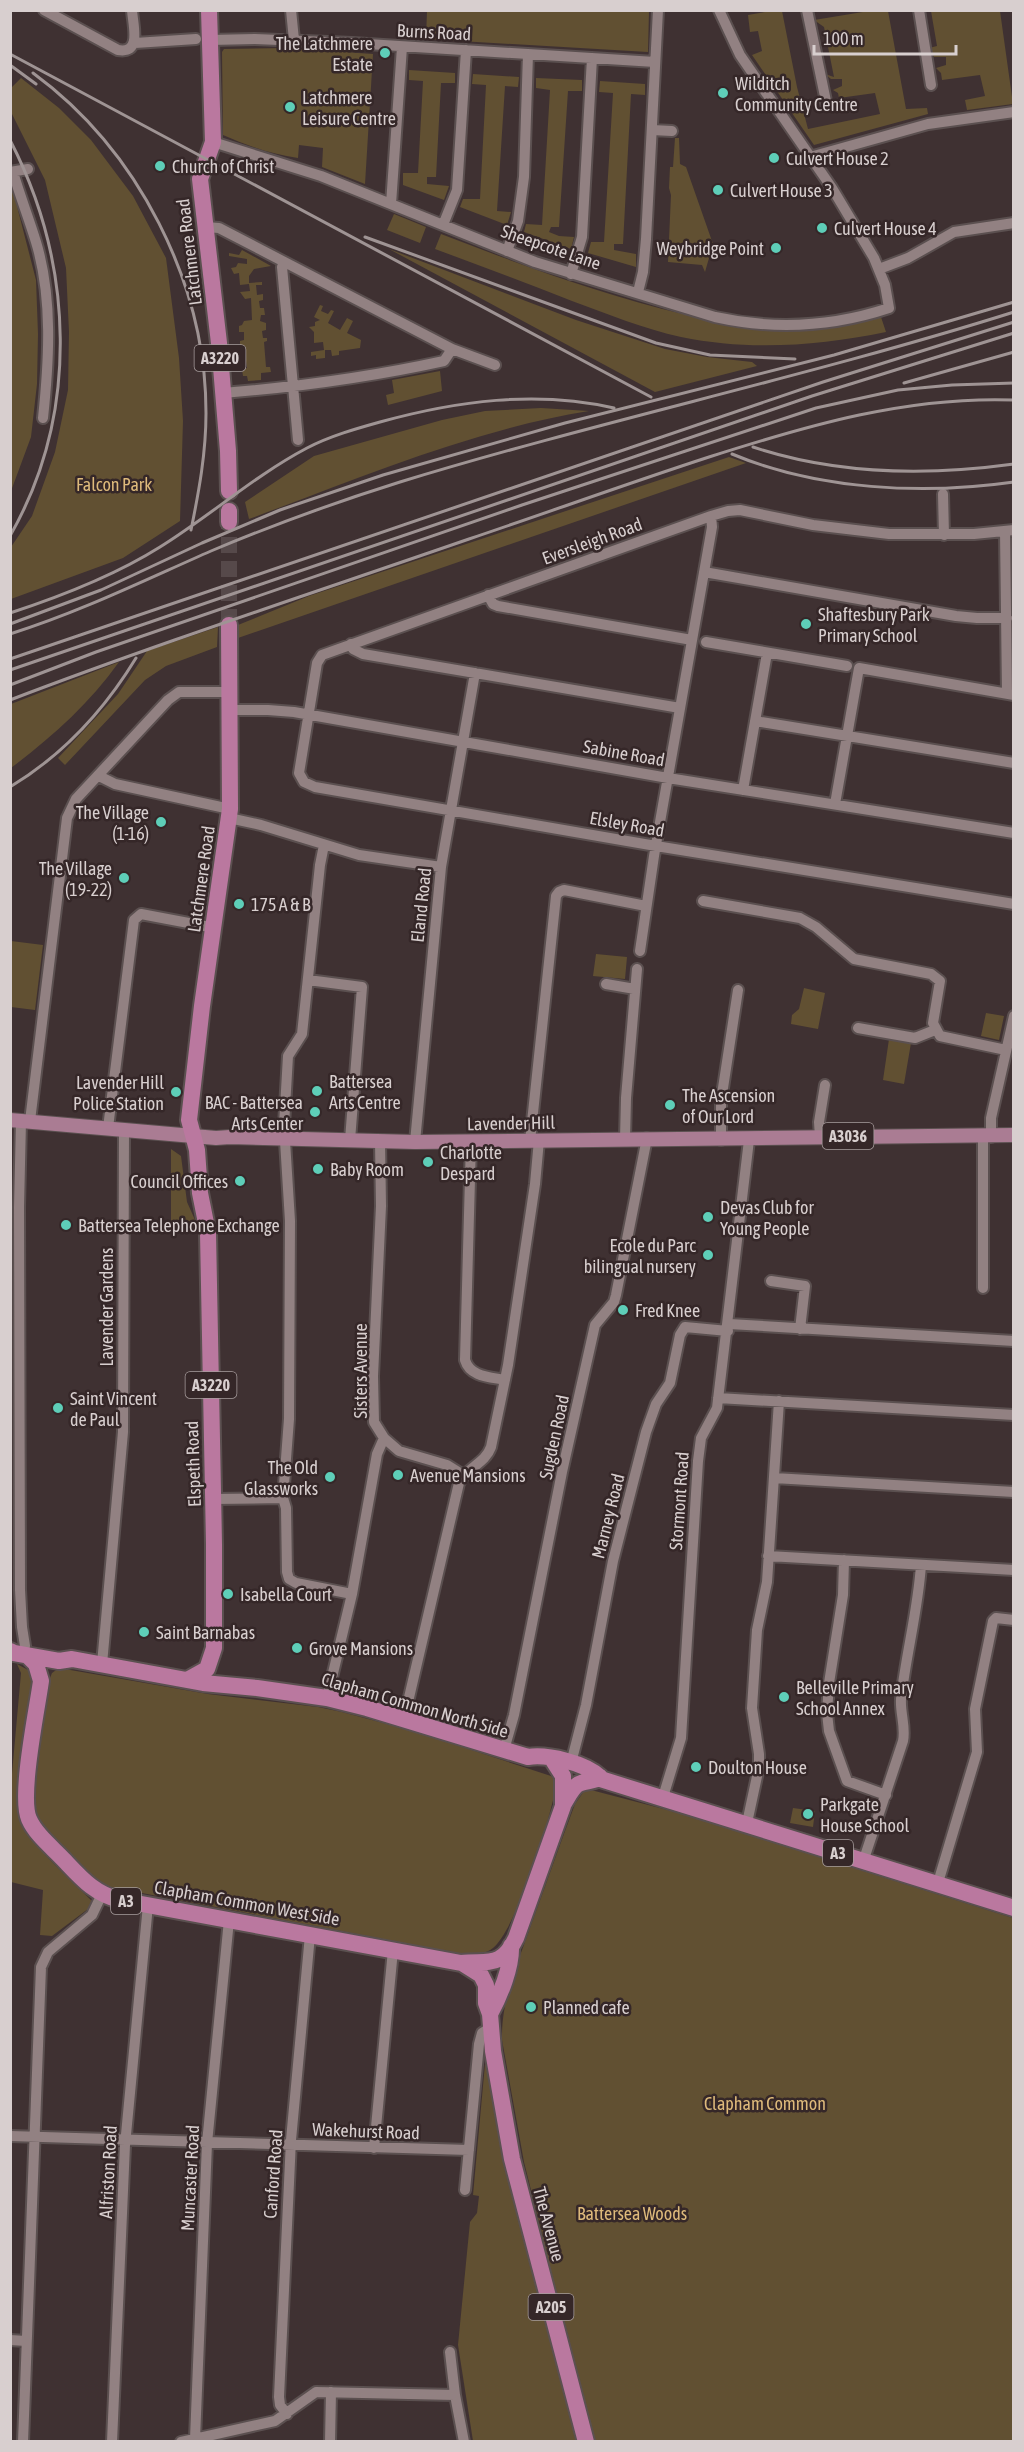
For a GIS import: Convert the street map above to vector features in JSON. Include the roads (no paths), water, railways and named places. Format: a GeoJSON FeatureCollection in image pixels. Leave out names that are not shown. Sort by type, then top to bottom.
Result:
{"type":"FeatureCollection","features":[{"type":"Feature","properties":{"kind":"highway","name":"Latchmere Road"},"geometry":{"type":"LineString","coordinates":[[209,10],[203,39],[213,142],[200,179],[223,393],[229,491]]}},
{"type":"Feature","properties":{"kind":"highway","name":"Latchmere Road"},"geometry":{"type":"LineString","coordinates":[[194,1136],[189,1120],[190,1102],[229,813],[229,625]]}},
{"type":"Feature","properties":{"kind":"highway","name":"Elspeth Road"},"geometry":{"type":"LineString","coordinates":[[194,1136],[200,1193],[208,1233],[214,1648],[220,1671],[233,1685]]}},
{"type":"Feature","properties":{"kind":"highway","name":"Elspeth Road"},"geometry":{"type":"LineString","coordinates":[[189,1680],[207,1670],[214,1648]]}},
{"type":"Feature","properties":{"kind":"highway","name":"Clapham Common North Side"},"geometry":{"type":"LineString","coordinates":[[19,1650],[59,1655],[202,1683],[327,1698],[528,1757],[540,1756],[600,1777]]}},
{"type":"Feature","properties":{"kind":"highway"},"geometry":{"type":"LineString","coordinates":[[19,1650],[36,1664],[41,1681]]}},
{"type":"Feature","properties":{"kind":"highway","name":"A3"},"geometry":{"type":"LineString","coordinates":[[41,1681],[59,1655]]}},
{"type":"Feature","properties":{"kind":"highway","name":"Clapham Common West Side"},"geometry":{"type":"LineString","coordinates":[[41,1681],[25,1808],[30,1821],[39,1833],[91,1888],[102,1894],[148,1905],[461,1963],[491,1963],[511,1946]]}},
{"type":"Feature","properties":{"kind":"highway"},"geometry":{"type":"LineString","coordinates":[[561,1764],[564,1781],[563,1806]]}},
{"type":"Feature","properties":{"kind":"highway"},"geometry":{"type":"LineString","coordinates":[[490,2021],[512,1956],[511,1946],[563,1806],[576,1785],[592,1782],[600,1777]]}},
{"type":"Feature","properties":{"kind":"highway","name":"A3"},"geometry":{"type":"LineString","coordinates":[[600,1777],[937,1886],[1013,1905]]}},
{"type":"Feature","properties":{"kind":"highway","name":"Clapham Common West Side"},"geometry":{"type":"LineString","coordinates":[[461,1963],[481,1975],[490,2021]]}},
{"type":"Feature","properties":{"kind":"highway","name":"The Avenue"},"geometry":{"type":"LineString","coordinates":[[490,2021],[516,2173],[586,2442]]}},
{"type":"Feature","properties":{"kind":"main road","name":"Lavender Hill"},"geometry":{"type":"LineString","coordinates":[[20,1121],[194,1136],[415,1142],[1014,1136]]}},
{"type":"Feature","properties":{"kind":"street"},"geometry":{"type":"LineString","coordinates":[[132,10],[134,45]]}},
{"type":"Feature","properties":{"kind":"street"},"geometry":{"type":"LineString","coordinates":[[291,10],[294,40]]}},
{"type":"Feature","properties":{"kind":"street"},"geometry":{"type":"LineString","coordinates":[[638,292],[645,259],[658,10]]}},
{"type":"Feature","properties":{"kind":"street"},"geometry":{"type":"LineString","coordinates":[[719,10],[741,55],[851,218],[879,269],[908,258],[954,232],[1014,223]]}},
{"type":"Feature","properties":{"kind":"street"},"geometry":{"type":"LineString","coordinates":[[807,10],[827,106]]}},
{"type":"Feature","properties":{"kind":"street"},"geometry":{"type":"LineString","coordinates":[[919,10],[930,85]]}},
{"type":"Feature","properties":{"kind":"street","name":"Burns Road"},"geometry":{"type":"LineString","coordinates":[[48,11],[118,50],[126,52],[134,45],[203,39],[294,40],[655,62]]}},
{"type":"Feature","properties":{"kind":"street"},"geometry":{"type":"LineString","coordinates":[[391,204],[402,46]]}},
{"type":"Feature","properties":{"kind":"street"},"geometry":{"type":"LineString","coordinates":[[443,225],[458,183],[466,50]]}},
{"type":"Feature","properties":{"kind":"street"},"geometry":{"type":"LineString","coordinates":[[507,251],[518,221],[524,177],[528,54]]}},
{"type":"Feature","properties":{"kind":"street"},"geometry":{"type":"LineString","coordinates":[[571,274],[582,237],[592,58]]}},
{"type":"Feature","properties":{"kind":"street"},"geometry":{"type":"LineString","coordinates":[[810,157],[928,124],[1014,112]]}},
{"type":"Feature","properties":{"kind":"street"},"geometry":{"type":"LineString","coordinates":[[652,130],[672,131]]}},
{"type":"Feature","properties":{"kind":"street","name":"Sheepcote Lane"},"geometry":{"type":"LineString","coordinates":[[213,142],[321,176],[507,251],[571,274],[742,322],[780,326],[816,325],[889,308],[879,269]]}},
{"type":"Feature","properties":{"kind":"street"},"geometry":{"type":"LineString","coordinates":[[28,169],[12,172],[36,242],[43,275],[49,367],[43,418]]}},
{"type":"Feature","properties":{"kind":"street"},"geometry":{"type":"LineString","coordinates":[[205,227],[219,228],[452,349],[495,365]]}},
{"type":"Feature","properties":{"kind":"street"},"geometry":{"type":"LineString","coordinates":[[284,262],[282,267],[298,440]]}},
{"type":"Feature","properties":{"kind":"street"},"geometry":{"type":"LineString","coordinates":[[223,393],[293,387],[444,361],[452,349]]}},
{"type":"Feature","properties":{"kind":"street"},"geometry":{"type":"LineString","coordinates":[[943,495],[944,535]]}},
{"type":"Feature","properties":{"kind":"street","name":"Eversleigh Road"},"geometry":{"type":"LineString","coordinates":[[307,715],[318,659],[326,653],[728,511],[740,510],[850,530],[944,535],[1010,530]]}},
{"type":"Feature","properties":{"kind":"street"},"geometry":{"type":"LineString","coordinates":[[640,951],[656,846],[712,527],[711,516]]}},
{"type":"Feature","properties":{"kind":"street"},"geometry":{"type":"LineString","coordinates":[[835,804],[859,668],[1010,694],[1007,618],[1010,530]]}},
{"type":"Feature","properties":{"kind":"street"},"geometry":{"type":"LineString","coordinates":[[704,572],[956,615],[1007,618]]}},
{"type":"Feature","properties":{"kind":"street"},"geometry":{"type":"LineString","coordinates":[[488,595],[493,604],[498,606],[692,640]]}},
{"type":"Feature","properties":{"kind":"street"},"geometry":{"type":"LineString","coordinates":[[706,642],[847,666]]}},
{"type":"Feature","properties":{"kind":"street"},"geometry":{"type":"LineString","coordinates":[[351,644],[353,649],[363,654],[680,708]]}},
{"type":"Feature","properties":{"kind":"street"},"geometry":{"type":"LineString","coordinates":[[743,790],[767,653]]}},
{"type":"Feature","properties":{"kind":"street","name":"Eland Road"},"geometry":{"type":"LineString","coordinates":[[415,1142],[441,867],[475,673]]}},
{"type":"Feature","properties":{"kind":"street"},"geometry":{"type":"LineString","coordinates":[[19,1650],[21,1627],[20,1121],[35,1070],[67,818],[76,799],[168,700],[179,692],[229,692]]}},
{"type":"Feature","properties":{"kind":"street","name":"Sabine Road"},"geometry":{"type":"LineString","coordinates":[[230,710],[268,710],[307,715],[743,790],[1014,833]]}},
{"type":"Feature","properties":{"kind":"street","name":"Elsley Road"},"geometry":{"type":"LineString","coordinates":[[307,715],[299,766],[300,776],[304,782],[315,787],[656,846],[1014,904]]}},
{"type":"Feature","properties":{"kind":"street"},"geometry":{"type":"LineString","coordinates":[[755,722],[1014,763]]}},
{"type":"Feature","properties":{"kind":"street"},"geometry":{"type":"LineString","coordinates":[[99,776],[116,784],[229,813],[359,855],[441,867]]}},
{"type":"Feature","properties":{"kind":"street"},"geometry":{"type":"LineString","coordinates":[[324,845],[301,1038],[288,1056],[284,1140],[288,1165],[290,1221],[289,1419],[283,1498],[286,1508],[287,1572],[290,1579],[297,1583],[352,1594]]}},
{"type":"Feature","properties":{"kind":"street"},"geometry":{"type":"LineString","coordinates":[[404,1719],[453,1503],[463,1475],[488,1456],[505,1380],[533,1203],[535,1140],[556,896],[564,890],[646,906]]}},
{"type":"Feature","properties":{"kind":"street"},"geometry":{"type":"LineString","coordinates":[[703,901],[800,918],[816,927],[854,959],[936,977],[940,981],[941,988],[933,1023],[939,1036],[1006,1050]]}},
{"type":"Feature","properties":{"kind":"street"},"geometry":{"type":"LineString","coordinates":[[108,1128],[134,920],[141,914],[215,928]]}},
{"type":"Feature","properties":{"kind":"street"},"geometry":{"type":"LineString","coordinates":[[625,1139],[625,1110],[637,969]]}},
{"type":"Feature","properties":{"kind":"street"},"geometry":{"type":"LineString","coordinates":[[308,980],[362,987],[350,1140]]}},
{"type":"Feature","properties":{"kind":"street"},"geometry":{"type":"LineString","coordinates":[[606,984],[635,989]]}},
{"type":"Feature","properties":{"kind":"street"},"geometry":{"type":"LineString","coordinates":[[721,1140],[721,1101],[738,990]]}},
{"type":"Feature","properties":{"kind":"street"},"geometry":{"type":"LineString","coordinates":[[983,1288],[987,1137],[1014,1016]]}},
{"type":"Feature","properties":{"kind":"street"},"geometry":{"type":"LineString","coordinates":[[858,1028],[915,1038],[935,1030]]}},
{"type":"Feature","properties":{"kind":"street"},"geometry":{"type":"LineString","coordinates":[[820,1137],[819,1122],[825,1085]]}},
{"type":"Feature","properties":{"kind":"street","name":"Lavender Gardens"},"geometry":{"type":"LineString","coordinates":[[102,1664],[123,1432],[124,1130]]}},
{"type":"Feature","properties":{"kind":"street","name":"Sugden Road"},"geometry":{"type":"LineString","coordinates":[[504,1750],[514,1715],[562,1472],[595,1325],[614,1302],[616,1295],[647,1138]]}},
{"type":"Feature","properties":{"kind":"street","name":"Stormont Road"},"geometry":{"type":"LineString","coordinates":[[663,1797],[681,1738],[699,1447],[707,1425],[716,1412],[749,1140]]}},
{"type":"Feature","properties":{"kind":"street","name":"Sisters Avenue"},"geometry":{"type":"LineString","coordinates":[[380,1141],[381,1206],[372,1414],[384,1438],[399,1451],[447,1465],[463,1475]]}},
{"type":"Feature","properties":{"kind":"street"},"geometry":{"type":"LineString","coordinates":[[471,1142],[465,1360],[469,1370],[475,1373],[505,1380]]}},
{"type":"Feature","properties":{"kind":"street"},"geometry":{"type":"LineString","coordinates":[[771,1281],[805,1286],[800,1329]]}},
{"type":"Feature","properties":{"kind":"street","name":"Marney Road"},"geometry":{"type":"LineString","coordinates":[[561,1764],[586,1706],[613,1561],[646,1432],[656,1404],[670,1383],[680,1335],[685,1327],[728,1328]]}},
{"type":"Feature","properties":{"kind":"street"},"geometry":{"type":"LineString","coordinates":[[728,1328],[800,1329],[1014,1341]]}},
{"type":"Feature","properties":{"kind":"street"},"geometry":{"type":"LineString","coordinates":[[718,1398],[1014,1415]]}},
{"type":"Feature","properties":{"kind":"street"},"geometry":{"type":"LineString","coordinates":[[747,1823],[759,1767],[752,1708],[758,1630],[765,1603],[779,1401]]}},
{"type":"Feature","properties":{"kind":"street"},"geometry":{"type":"LineString","coordinates":[[327,1698],[352,1594],[377,1454],[384,1438]]}},
{"type":"Feature","properties":{"kind":"street"},"geometry":{"type":"LineString","coordinates":[[774,1478],[1014,1492]]}},
{"type":"Feature","properties":{"kind":"street"},"geometry":{"type":"LineString","coordinates":[[213,1499],[283,1498]]}},
{"type":"Feature","properties":{"kind":"street"},"geometry":{"type":"LineString","coordinates":[[768,1556],[1014,1570]]}},
{"type":"Feature","properties":{"kind":"street"},"geometry":{"type":"LineString","coordinates":[[844,1560],[843,1595],[827,1696],[829,1731],[847,1781],[886,1795]]}},
{"type":"Feature","properties":{"kind":"street"},"geometry":{"type":"LineString","coordinates":[[863,1862],[904,1736],[901,1702],[918,1605],[921,1565]]}},
{"type":"Feature","properties":{"kind":"street"},"geometry":{"type":"LineString","coordinates":[[937,1886],[977,1752],[975,1709],[993,1621],[996,1618],[1014,1620]]}},
{"type":"Feature","properties":{"kind":"street"},"geometry":{"type":"LineString","coordinates":[[23,2442],[33,2137],[42,1963],[50,1950],[92,1915],[102,1894]]}},
{"type":"Feature","properties":{"kind":"street","name":"Alfriston Road"},"geometry":{"type":"LineString","coordinates":[[112,2442],[125,2140],[148,1905]]}},
{"type":"Feature","properties":{"kind":"street","name":"Muncaster Road"},"geometry":{"type":"LineString","coordinates":[[195,2439],[207,2143],[229,1920]]}},
{"type":"Feature","properties":{"kind":"street","name":"Canford Road"},"geometry":{"type":"LineString","coordinates":[[287,2414],[281,2408],[279,2397],[291,2145],[310,1935]]}},
{"type":"Feature","properties":{"kind":"street"},"geometry":{"type":"LineString","coordinates":[[374,2148],[393,1950]]}},
{"type":"Feature","properties":{"kind":"street"},"geometry":{"type":"LineString","coordinates":[[465,2190],[479,2044],[482,2033],[490,2021]]}},
{"type":"Feature","properties":{"kind":"street","name":"Wakehurst Road"},"geometry":{"type":"LineString","coordinates":[[10,2136],[469,2150]]}},
{"type":"Feature","properties":{"kind":"street"},"geometry":{"type":"LineString","coordinates":[[10,2340],[26,2341]]}},
{"type":"Feature","properties":{"kind":"street"},"geometry":{"type":"LineString","coordinates":[[450,2352],[464,2442]]}},
{"type":"Feature","properties":{"kind":"street"},"geometry":{"type":"LineString","coordinates":[[181,2442],[267,2424],[287,2414],[312,2394],[331,2392],[455,2395]]}},
{"type":"Feature","properties":{"kind":"street"},"geometry":{"type":"LineString","coordinates":[[330,2442],[331,2392]]}},
{"type":"Feature","properties":{"kind":"tunnel"},"geometry":{"type":"LineString","coordinates":[[229,522],[229,625]]}},
{"type":"Feature","properties":{"kind":"railway"},"geometry":{"type":"LineString","coordinates":[[10,54],[651,397]]}},
{"type":"Feature","properties":{"kind":"railway"},"geometry":{"type":"LineString","coordinates":[[10,65],[36,84]]}},
{"type":"Feature","properties":{"kind":"railway"},"geometry":{"type":"LineString","coordinates":[[33,73],[71,104],[104,140],[134,180],[159,223],[179,269],[194,316],[203,364],[206,413],[202,472],[191,530]]}},
{"type":"Feature","properties":{"kind":"railway"},"geometry":{"type":"LineString","coordinates":[[10,140],[31,188],[47,237],[57,287],[60,338],[58,389],[49,440],[33,489],[10,536]]}},
{"type":"Feature","properties":{"kind":"railway"},"geometry":{"type":"LineString","coordinates":[[365,237],[656,343],[710,355],[795,359]]}},
{"type":"Feature","properties":{"kind":"railway"},"geometry":{"type":"LineString","coordinates":[[10,624],[101,590],[280,510],[383,475],[565,423],[834,355],[1014,302]]}},
{"type":"Feature","properties":{"kind":"railway"},"geometry":{"type":"LineString","coordinates":[[10,634],[87,606],[258,532],[376,490],[553,438],[861,357],[1014,312]]}},
{"type":"Feature","properties":{"kind":"railway"},"geometry":{"type":"LineString","coordinates":[[10,659],[823,382],[1014,322]]}},
{"type":"Feature","properties":{"kind":"railway"},"geometry":{"type":"LineString","coordinates":[[10,670],[812,396],[1014,333]]}},
{"type":"Feature","properties":{"kind":"railway"},"geometry":{"type":"LineString","coordinates":[[904,383],[1014,352]]}},
{"type":"Feature","properties":{"kind":"railway"},"geometry":{"type":"LineString","coordinates":[[10,685],[96,652],[522,505],[816,408],[898,390],[1014,383]]}},
{"type":"Feature","properties":{"kind":"railway"},"geometry":{"type":"LineString","coordinates":[[10,613],[49,600],[124,567],[178,535],[250,483],[288,459],[343,433],[438,408],[496,400],[555,400],[614,408]]}},
{"type":"Feature","properties":{"kind":"railway"},"geometry":{"type":"LineString","coordinates":[[10,700],[239,618],[746,445],[822,424],[897,408],[975,400],[1014,400]]}},
{"type":"Feature","properties":{"kind":"railway"},"geometry":{"type":"LineString","coordinates":[[753,447],[785,456],[849,468],[915,471],[1014,464]]}},
{"type":"Feature","properties":{"kind":"railway"},"geometry":{"type":"LineString","coordinates":[[732,454],[800,475],[871,486],[944,488],[1014,482]]}},
{"type":"Feature","properties":{"kind":"railway"},"geometry":{"type":"LineString","coordinates":[[10,787],[48,761],[81,730],[111,695],[136,658]]}},
{"type":"Feature","properties":{"kind":"place","name":"The Latchmere Estate"},"geometry":{"type":"Point","coordinates":[385,53]}},
{"type":"Feature","properties":{"kind":"place","name":"Wilditch Community Centre"},"geometry":{"type":"Point","coordinates":[723,93]}},
{"type":"Feature","properties":{"kind":"place","name":"Latchmere Leisure Centre"},"geometry":{"type":"Point","coordinates":[290,107]}},
{"type":"Feature","properties":{"kind":"place","name":"Culvert House 2"},"geometry":{"type":"Point","coordinates":[774,158]}},
{"type":"Feature","properties":{"kind":"place","name":"Church of Christ"},"geometry":{"type":"Point","coordinates":[160,166]}},
{"type":"Feature","properties":{"kind":"place","name":"Culvert House 3"},"geometry":{"type":"Point","coordinates":[718,190]}},
{"type":"Feature","properties":{"kind":"place","name":"Culvert House 4"},"geometry":{"type":"Point","coordinates":[822,228]}},
{"type":"Feature","properties":{"kind":"place","name":"Weybridge Point"},"geometry":{"type":"Point","coordinates":[776,248]}},
{"type":"Feature","properties":{"kind":"place","name":"Shaftesbury Park Primary School"},"geometry":{"type":"Point","coordinates":[806,624]}},
{"type":"Feature","properties":{"kind":"place","name":"The Village (1-16)"},"geometry":{"type":"Point","coordinates":[161,822]}},
{"type":"Feature","properties":{"kind":"place","name":"The Village (19-22)"},"geometry":{"type":"Point","coordinates":[124,878]}},
{"type":"Feature","properties":{"kind":"place","name":"175 A & B"},"geometry":{"type":"Point","coordinates":[239,904]}},
{"type":"Feature","properties":{"kind":"place","name":"Battersea Arts Centre"},"geometry":{"type":"Point","coordinates":[317,1091]}},
{"type":"Feature","properties":{"kind":"place","name":"Lavender Hill Police Station"},"geometry":{"type":"Point","coordinates":[176,1092]}},
{"type":"Feature","properties":{"kind":"place","name":"The Ascension of Our Lord"},"geometry":{"type":"Point","coordinates":[670,1105]}},
{"type":"Feature","properties":{"kind":"place","name":"BAC - Battersea Arts Center"},"geometry":{"type":"Point","coordinates":[315,1112]}},
{"type":"Feature","properties":{"kind":"place","name":"Charlotte Despard"},"geometry":{"type":"Point","coordinates":[428,1162]}},
{"type":"Feature","properties":{"kind":"place","name":"Baby Room"},"geometry":{"type":"Point","coordinates":[318,1169]}},
{"type":"Feature","properties":{"kind":"place","name":"Council Offices"},"geometry":{"type":"Point","coordinates":[240,1181]}},
{"type":"Feature","properties":{"kind":"place","name":"Devas Club for Young People"},"geometry":{"type":"Point","coordinates":[708,1217]}},
{"type":"Feature","properties":{"kind":"place","name":"Battersea Telephone Exchange"},"geometry":{"type":"Point","coordinates":[66,1225]}},
{"type":"Feature","properties":{"kind":"place","name":"Ecole du Parc bilingual nursery"},"geometry":{"type":"Point","coordinates":[708,1255]}},
{"type":"Feature","properties":{"kind":"place","name":"Fred Knee"},"geometry":{"type":"Point","coordinates":[623,1310]}},
{"type":"Feature","properties":{"kind":"place","name":"Saint Vincent de Paul"},"geometry":{"type":"Point","coordinates":[58,1408]}},
{"type":"Feature","properties":{"kind":"place","name":"Avenue Mansions"},"geometry":{"type":"Point","coordinates":[398,1475]}},
{"type":"Feature","properties":{"kind":"place","name":"The Old Glassworks"},"geometry":{"type":"Point","coordinates":[330,1477]}},
{"type":"Feature","properties":{"kind":"place","name":"Isabella Court"},"geometry":{"type":"Point","coordinates":[228,1594]}},
{"type":"Feature","properties":{"kind":"place","name":"Saint Barnabas"},"geometry":{"type":"Point","coordinates":[144,1632]}},
{"type":"Feature","properties":{"kind":"place","name":"Grove Mansions"},"geometry":{"type":"Point","coordinates":[297,1648]}},
{"type":"Feature","properties":{"kind":"place","name":"Belleville Primary School Annex"},"geometry":{"type":"Point","coordinates":[784,1697]}},
{"type":"Feature","properties":{"kind":"place","name":"Doulton House"},"geometry":{"type":"Point","coordinates":[696,1767]}},
{"type":"Feature","properties":{"kind":"place","name":"Parkgate House School"},"geometry":{"type":"Point","coordinates":[808,1814]}},
{"type":"Feature","properties":{"kind":"place","name":"Planned cafe"},"geometry":{"type":"Point","coordinates":[531,2007]}},
{"type":"Feature","properties":{"kind":"park label","name":"Falcon Park"},"geometry":{"type":"Point","coordinates":[114,484]}},
{"type":"Feature","properties":{"kind":"park label","name":"Clapham Common"},"geometry":{"type":"Point","coordinates":[765,2103]}},
{"type":"Feature","properties":{"kind":"park label","name":"Battersea Woods"},"geometry":{"type":"Point","coordinates":[632,2213]}}]}
